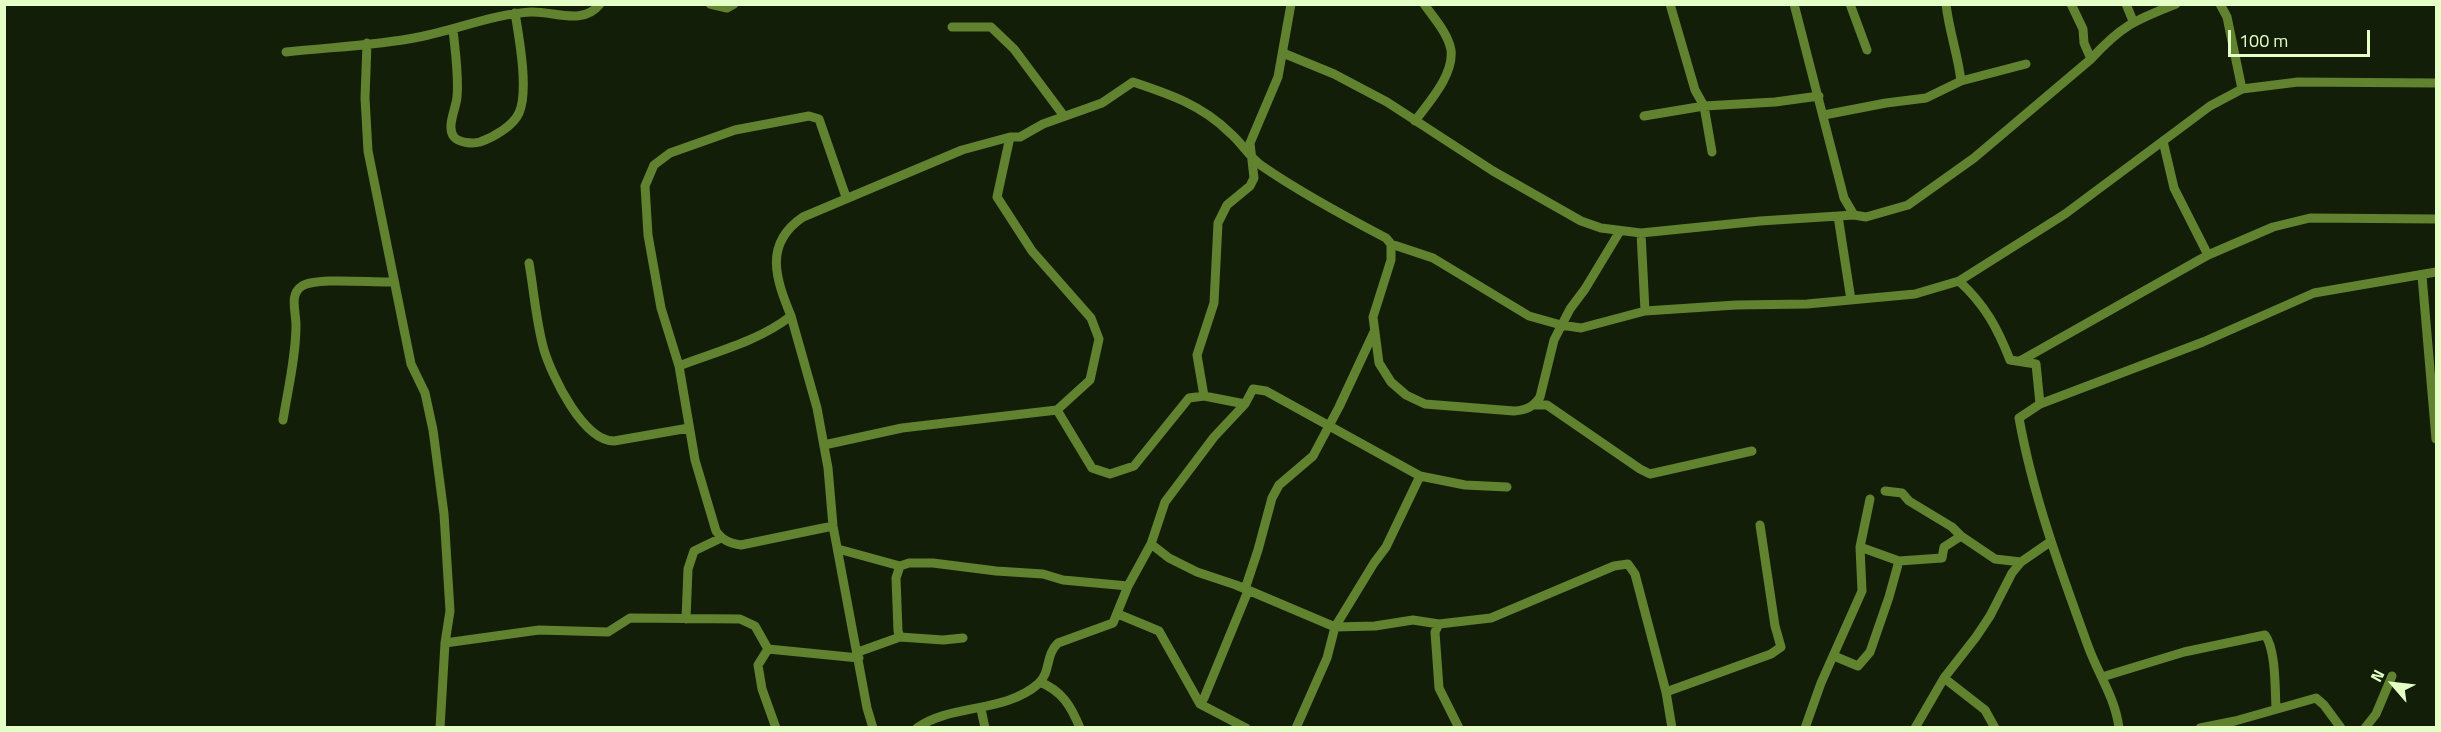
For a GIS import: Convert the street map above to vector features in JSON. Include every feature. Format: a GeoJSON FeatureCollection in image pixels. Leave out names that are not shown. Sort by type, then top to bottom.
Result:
{"type":"FeatureCollection","features":[{"type":"Feature","properties":{"kind":"street"},"geometry":{"type":"LineString","coordinates":[[286,52],[418,38],[516,13],[546,11],[570,16],[586,15],[595,11],[600,4]]}},
{"type":"Feature","properties":{"kind":"street"},"geometry":{"type":"LineString","coordinates":[[710,4],[728,8],[734,4]]}},
{"type":"Feature","properties":{"kind":"street"},"geometry":{"type":"LineString","coordinates":[[1203,396],[1197,355],[1214,303],[1218,223],[1227,205],[1250,186],[1254,178],[1250,143],[1278,77],[1291,4]]}},
{"type":"Feature","properties":{"kind":"street"},"geometry":{"type":"LineString","coordinates":[[1415,121],[1444,78],[1450,63],[1451,50],[1438,23],[1424,4]]}},
{"type":"Feature","properties":{"kind":"street"},"geometry":{"type":"LineString","coordinates":[[1670,4],[1695,90],[1704,106],[1712,152]]}},
{"type":"Feature","properties":{"kind":"street"},"geometry":{"type":"LineString","coordinates":[[1794,4],[1844,198],[1854,215]]}},
{"type":"Feature","properties":{"kind":"street"},"geometry":{"type":"LineString","coordinates":[[1850,4],[1867,50]]}},
{"type":"Feature","properties":{"kind":"street"},"geometry":{"type":"LineString","coordinates":[[1946,4],[1959,58],[1961,81]]}},
{"type":"Feature","properties":{"kind":"street"},"geometry":{"type":"LineString","coordinates":[[2071,4],[2083,29],[2084,43],[2091,59]]}},
{"type":"Feature","properties":{"kind":"street"},"geometry":{"type":"LineString","coordinates":[[2126,4],[2133,21]]}},
{"type":"Feature","properties":{"kind":"street"},"geometry":{"type":"LineString","coordinates":[[1283,53],[1334,74],[1387,102],[1493,171],[1581,221],[1620,231],[1641,233],[1760,221],[1854,215],[1866,217],[1908,205],[1974,158],[2091,59],[2107,41],[2133,21],[2176,4]]}},
{"type":"Feature","properties":{"kind":"street"},"geometry":{"type":"LineString","coordinates":[[2220,4],[2227,17],[2242,88]]}},
{"type":"Feature","properties":{"kind":"street"},"geometry":{"type":"LineString","coordinates":[[453,29],[457,96],[451,129],[454,137],[460,142],[479,142],[509,127],[519,113],[523,101],[516,13]]}},
{"type":"Feature","properties":{"kind":"street"},"geometry":{"type":"LineString","coordinates":[[952,27],[991,27],[1014,50],[1064,116]]}},
{"type":"Feature","properties":{"kind":"street"},"geometry":{"type":"LineString","coordinates":[[367,43],[365,98],[368,151],[411,364],[425,393],[439,471],[450,611],[445,643],[440,728]]}},
{"type":"Feature","properties":{"kind":"street"},"geometry":{"type":"LineString","coordinates":[[1824,115],[1926,98],[1961,81],[2026,64]]}},
{"type":"Feature","properties":{"kind":"street"},"geometry":{"type":"LineString","coordinates":[[873,728],[867,708],[859,655],[833,526],[824,445],[817,408],[777,274],[777,256],[788,227],[802,216],[846,197],[962,150],[1010,137],[1020,137],[1043,124],[1102,103],[1133,82],[1176,96],[1199,107],[1231,133],[1251,158],[1391,244],[1432,258],[1529,316],[1581,328],[1645,311],[1851,300],[1915,294],[1959,281],[2065,214],[2210,106],[2242,88],[2298,82],[2436,83]]}},
{"type":"Feature","properties":{"kind":"street"},"geometry":{"type":"LineString","coordinates":[[1644,116],[1704,106],[1775,102],[1819,96]]}},
{"type":"Feature","properties":{"kind":"street"},"geometry":{"type":"LineString","coordinates":[[721,538],[705,496],[689,428],[678,366],[661,308],[648,235],[645,186],[654,165],[670,153],[735,130],[814,116],[819,119],[846,197]]}},
{"type":"Feature","properties":{"kind":"street"},"geometry":{"type":"LineString","coordinates":[[824,445],[902,428],[1057,410],[1090,380],[1099,339],[1091,318],[1032,251],[997,197],[1010,137]]}},
{"type":"Feature","properties":{"kind":"street"},"geometry":{"type":"LineString","coordinates":[[2163,141],[2175,188],[2208,255]]}},
{"type":"Feature","properties":{"kind":"street"},"geometry":{"type":"LineString","coordinates":[[1838,216],[1851,300]]}},
{"type":"Feature","properties":{"kind":"street"},"geometry":{"type":"LineString","coordinates":[[2020,361],[2208,255],[2273,227],[2310,218],[2436,219]]}},
{"type":"Feature","properties":{"kind":"street"},"geometry":{"type":"LineString","coordinates":[[1391,244],[1390,260],[1373,317],[1379,363],[1391,382],[1406,395],[1425,404],[1525,411],[1540,397],[1551,348],[1561,325],[1620,231]]}},
{"type":"Feature","properties":{"kind":"street"},"geometry":{"type":"LineString","coordinates":[[1641,233],[1645,311]]}},
{"type":"Feature","properties":{"kind":"street"},"geometry":{"type":"LineString","coordinates":[[528,263],[543,347],[550,368],[575,412],[593,434],[606,441],[689,428]]}},
{"type":"Feature","properties":{"kind":"street"},"geometry":{"type":"LineString","coordinates":[[2119,728],[2114,702],[2090,652],[2050,542],[2019,418],[2040,404],[2204,342],[2314,293],[2436,272]]}},
{"type":"Feature","properties":{"kind":"street"},"geometry":{"type":"LineString","coordinates":[[2422,276],[2436,439]]}},
{"type":"Feature","properties":{"kind":"street"},"geometry":{"type":"LineString","coordinates":[[283,420],[294,344],[296,292],[301,286],[314,281],[393,282]]}},
{"type":"Feature","properties":{"kind":"street"},"geometry":{"type":"LineString","coordinates":[[1959,281],[1996,326],[2010,360],[2036,364],[2040,404]]}},
{"type":"Feature","properties":{"kind":"street"},"geometry":{"type":"LineString","coordinates":[[678,366],[744,344],[777,327],[791,316]]}},
{"type":"Feature","properties":{"kind":"street"},"geometry":{"type":"LineString","coordinates":[[1200,704],[1248,591],[1245,589],[1272,498],[1279,485],[1313,456],[1330,426],[1374,332]]}},
{"type":"Feature","properties":{"kind":"street"},"geometry":{"type":"LineString","coordinates":[[917,728],[933,719],[981,709],[1017,695],[1046,676],[1051,650],[1058,644],[1113,623],[1128,586],[1151,544],[1165,502],[1214,437],[1245,404],[1253,389],[1266,391],[1420,476],[1465,485],[1507,487]]}},
{"type":"Feature","properties":{"kind":"street"},"geometry":{"type":"LineString","coordinates":[[1057,410],[1092,468],[1110,474],[1134,466],[1189,398],[1203,396],[1245,404]]}},
{"type":"Feature","properties":{"kind":"street"},"geometry":{"type":"LineString","coordinates":[[1534,405],[1547,405],[1650,474],[1752,451]]}},
{"type":"Feature","properties":{"kind":"street"},"geometry":{"type":"LineString","coordinates":[[1296,728],[1327,657],[1335,627],[1386,547],[1420,476]]}},
{"type":"Feature","properties":{"kind":"street"},"geometry":{"type":"LineString","coordinates":[[1885,491],[1902,494],[1952,526],[1961,536],[1995,559],[2021,562]]}},
{"type":"Feature","properties":{"kind":"street"},"geometry":{"type":"LineString","coordinates":[[1805,728],[1821,683],[1862,591],[1860,547],[1870,499]]}},
{"type":"Feature","properties":{"kind":"street"},"geometry":{"type":"LineString","coordinates":[[1666,692],[1771,654],[1781,647],[1775,626],[1760,525]]}},
{"type":"Feature","properties":{"kind":"street"},"geometry":{"type":"LineString","coordinates":[[686,619],[688,569],[694,551],[721,538],[741,545],[833,526]]}},
{"type":"Feature","properties":{"kind":"street"},"geometry":{"type":"LineString","coordinates":[[1860,547],[1899,561],[1942,558],[1944,547],[1961,536]]}},
{"type":"Feature","properties":{"kind":"street"},"geometry":{"type":"LineString","coordinates":[[1915,728],[1944,678],[1976,637],[2012,573],[2021,562],[2050,542]]}},
{"type":"Feature","properties":{"kind":"street"},"geometry":{"type":"LineString","coordinates":[[1151,544],[1168,558],[1197,572],[1245,589],[1335,627],[1374,626],[1413,620],[1439,624],[1491,618],[1614,566],[1628,564],[1635,574],[1666,692],[1672,728]]}},
{"type":"Feature","properties":{"kind":"street"},"geometry":{"type":"LineString","coordinates":[[838,549],[900,566],[909,563],[933,563],[1043,574],[1063,580],[1128,586]]}},
{"type":"Feature","properties":{"kind":"street"},"geometry":{"type":"LineString","coordinates":[[1834,656],[1858,666],[1870,652],[1899,561]]}},
{"type":"Feature","properties":{"kind":"street"},"geometry":{"type":"LineString","coordinates":[[900,566],[896,578],[900,637]]}},
{"type":"Feature","properties":{"kind":"street"},"geometry":{"type":"LineString","coordinates":[[1118,614],[1159,631],[1200,704],[1246,728]]}},
{"type":"Feature","properties":{"kind":"street"},"geometry":{"type":"LineString","coordinates":[[445,643],[539,630],[608,632],[630,618],[746,620],[755,626],[768,649]]}},
{"type":"Feature","properties":{"kind":"street"},"geometry":{"type":"LineString","coordinates":[[1439,624],[1435,632],[1439,688],[1459,728]]}},
{"type":"Feature","properties":{"kind":"street"},"geometry":{"type":"LineString","coordinates":[[2102,677],[2184,652],[2265,635],[2271,645],[2276,708]]}},
{"type":"Feature","properties":{"kind":"street"},"geometry":{"type":"LineString","coordinates":[[768,649],[859,655],[900,637],[943,640],[963,638]]}},
{"type":"Feature","properties":{"kind":"street"},"geometry":{"type":"LineString","coordinates":[[768,649],[758,665],[762,689],[776,728]]}},
{"type":"Feature","properties":{"kind":"street"},"geometry":{"type":"LineString","coordinates":[[2366,728],[2376,714],[2392,676]]}},
{"type":"Feature","properties":{"kind":"street"},"geometry":{"type":"LineString","coordinates":[[1944,678],[1985,710],[1995,728]]}},
{"type":"Feature","properties":{"kind":"street"},"geometry":{"type":"LineString","coordinates":[[1040,682],[1061,694],[1074,713],[1080,728]]}},
{"type":"Feature","properties":{"kind":"street"},"geometry":{"type":"LineString","coordinates":[[2200,728],[2226,725],[2276,708],[2316,698],[2341,728]]}},
{"type":"Feature","properties":{"kind":"street"},"geometry":{"type":"LineString","coordinates":[[981,709],[985,728]]}}]}
